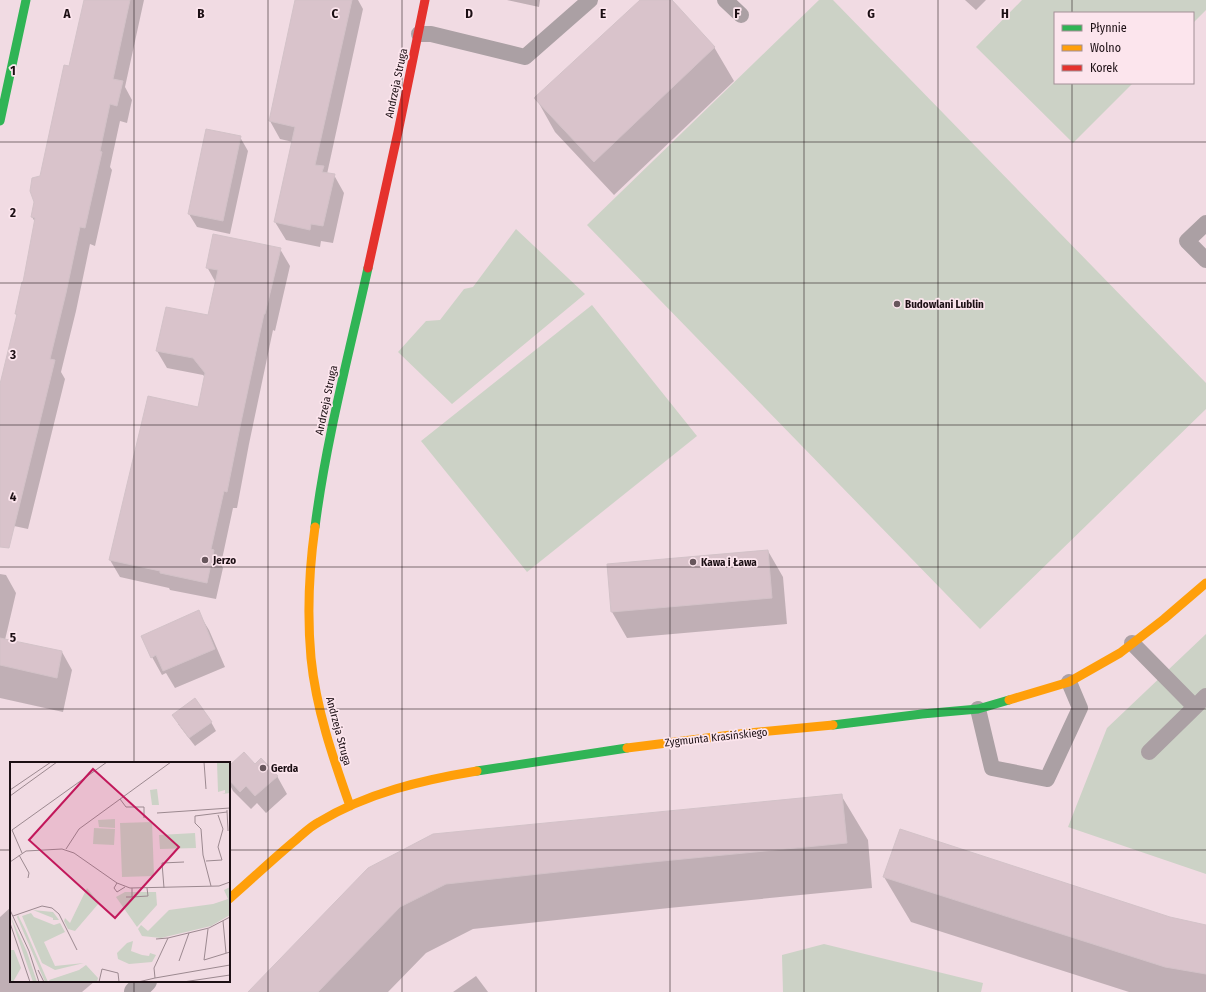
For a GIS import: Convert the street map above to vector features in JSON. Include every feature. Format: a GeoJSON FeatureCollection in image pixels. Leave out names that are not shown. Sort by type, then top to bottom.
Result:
{"type":"FeatureCollection","features":[{"type":"Feature","properties":{"kind":"street"},"geometry":{"type":"LineString","coordinates":[[0,121],[26,0]]}},
{"type":"Feature","properties":{"kind":"street","name":"Andrzeja Struga"},"geometry":{"type":"LineString","coordinates":[[350,806],[335,766],[320,714],[311,659],[308,608],[312,548],[324,468],[419,34],[425,0]]}},
{"type":"Feature","properties":{"kind":"street","name":"Zygmunta Krasińskiego"},"geometry":{"type":"LineString","coordinates":[[230,898],[287,847],[318,822],[350,806],[389,790],[441,777],[644,745],[978,709],[1069,682],[1120,653],[1164,619],[1206,583]]}},
{"type":"Feature","properties":{"kind":"street"},"geometry":{"type":"LineString","coordinates":[[135,992],[145,982]]}},
{"type":"Feature","properties":{"kind":"lane"},"geometry":{"type":"LineString","coordinates":[[419,34],[431,34],[525,57],[590,0]]}},
{"type":"Feature","properties":{"kind":"lane"},"geometry":{"type":"LineString","coordinates":[[725,0],[741,16]]}},
{"type":"Feature","properties":{"kind":"lane"},"geometry":{"type":"LineString","coordinates":[[1206,223],[1187,241],[1206,260]]}},
{"type":"Feature","properties":{"kind":"lane"},"geometry":{"type":"LineString","coordinates":[[1132,643],[1200,702],[1149,752]]}},
{"type":"Feature","properties":{"kind":"lane"},"geometry":{"type":"LineString","coordinates":[[978,709],[992,768],[1047,779],[1080,708],[1069,682]]}},
{"type":"Feature","properties":{"kind":"shaded area","name":"Budowlani Lublin"},"geometry":{"type":"Polygon","coordinates":[[[819,0],[833,0],[1206,383],[1206,409],[980,629],[587,225],[819,0]]]}},
{"type":"Feature","properties":{"kind":"shaded area"},"geometry":{"type":"Polygon","coordinates":[[[1022,0],[1206,0],[1206,10],[1194,22],[1194,12],[1054,12],[1054,84],[1132,84],[1073,143],[976,47],[1022,0]]]}},
{"type":"Feature","properties":{"kind":"shaded area"},"geometry":{"type":"Polygon","coordinates":[[[516,229],[585,294],[452,404],[398,352],[426,321],[440,320],[464,289],[473,287],[516,229]]]}},
{"type":"Feature","properties":{"kind":"shaded area"},"geometry":{"type":"Polygon","coordinates":[[[592,305],[697,436],[527,572],[421,441],[592,305]]]}},
{"type":"Feature","properties":{"kind":"shaded area"},"geometry":{"type":"Polygon","coordinates":[[[1206,634],[1206,874],[1068,827],[1107,728],[1206,634]]]}},
{"type":"Feature","properties":{"kind":"shaded area"},"geometry":{"type":"Polygon","coordinates":[[[824,944],[983,983],[981,992],[783,992],[782,955],[824,944]]]}},
{"type":"Feature","properties":{"kind":"building"},"geometry":{"type":"Polygon","coordinates":[[[84,0],[130,0],[113,79],[123,81],[117,106],[110,104],[100,151],[102,152],[85,228],[80,227],[50,359],[55,360],[9,548],[0,547],[0,384],[17,314],[15,314],[23,282],[35,218],[31,217],[34,202],[30,191],[32,178],[40,176],[64,65],[69,66],[84,0]]]}},
{"type":"Feature","properties":{"kind":"building"},"geometry":{"type":"Polygon","coordinates":[[[295,0],[352,0],[315,165],[324,166],[322,172],[335,174],[323,226],[311,224],[310,230],[274,222],[295,127],[269,121],[295,0]]]}},
{"type":"Feature","properties":{"kind":"building"},"geometry":{"type":"Polygon","coordinates":[[[640,0],[672,0],[715,47],[594,162],[534,98],[640,0]]]}},
{"type":"Feature","properties":{"kind":"building"},"geometry":{"type":"Polygon","coordinates":[[[206,129],[241,136],[223,221],[188,214],[206,129]]]}},
{"type":"Feature","properties":{"kind":"building"},"geometry":{"type":"Polygon","coordinates":[[[213,234],[281,248],[264,314],[227,492],[224,491],[211,549],[214,550],[207,583],[109,560],[148,396],[198,407],[205,373],[193,358],[156,351],[166,307],[208,315],[218,270],[206,268],[213,234]]]}},
{"type":"Feature","properties":{"kind":"building"},"geometry":{"type":"Polygon","coordinates":[[[768,550],[772,598],[611,612],[607,564],[768,550]]]}},
{"type":"Feature","properties":{"kind":"building"},"geometry":{"type":"Polygon","coordinates":[[[199,610],[215,649],[163,671],[156,655],[151,658],[141,636],[199,610]]]}},
{"type":"Feature","properties":{"kind":"building"},"geometry":{"type":"Polygon","coordinates":[[[0,638],[62,651],[57,678],[0,665],[0,638]]]}},
{"type":"Feature","properties":{"kind":"building"},"geometry":{"type":"Polygon","coordinates":[[[195,698],[212,722],[189,738],[172,715],[195,698]]]}},
{"type":"Feature","properties":{"kind":"building"},"geometry":{"type":"Polygon","coordinates":[[[244,752],[255,764],[261,758],[278,776],[255,796],[246,786],[240,792],[230,781],[230,765],[244,752]]]}},
{"type":"Feature","properties":{"kind":"building"},"geometry":{"type":"Polygon","coordinates":[[[842,794],[847,843],[446,884],[400,907],[318,992],[248,992],[368,868],[433,834],[842,794]]]}},
{"type":"Feature","properties":{"kind":"building"},"geometry":{"type":"Polygon","coordinates":[[[900,829],[1170,917],[1206,925],[1206,974],[1165,967],[883,877],[900,829]]]}},
{"type":"Feature","properties":{"kind":"traffic: fast"},"geometry":{"type":"LineString","coordinates":[[0,121],[26,0]]}},
{"type":"Feature","properties":{"kind":"traffic: fast"},"geometry":{"type":"LineString","coordinates":[[315,527],[325,462],[368,268]]}},
{"type":"Feature","properties":{"kind":"traffic: fast"},"geometry":{"type":"LineString","coordinates":[[833,725],[978,709],[1009,700]]}},
{"type":"Feature","properties":{"kind":"traffic: fast"},"geometry":{"type":"LineString","coordinates":[[477,771],[627,748]]}},
{"type":"Feature","properties":{"kind":"traffic: slow"},"geometry":{"type":"LineString","coordinates":[[315,527],[309,592],[309,625],[313,677],[321,715],[350,806]]}},
{"type":"Feature","properties":{"kind":"traffic: slow"},"geometry":{"type":"LineString","coordinates":[[1009,700],[1069,682],[1120,653],[1164,619],[1206,583]]}},
{"type":"Feature","properties":{"kind":"traffic: slow"},"geometry":{"type":"LineString","coordinates":[[627,748],[739,734],[833,725]]}},
{"type":"Feature","properties":{"kind":"traffic: slow"},"geometry":{"type":"LineString","coordinates":[[230,898],[308,830],[337,812],[376,795],[415,783],[477,771]]}},
{"type":"Feature","properties":{"kind":"traffic: jam"},"geometry":{"type":"LineString","coordinates":[[368,268],[425,0]]}},
{"type":"Feature","properties":{"kind":"place","name":"Budowlani Lublin"},"geometry":{"type":"Point","coordinates":[897,304]}},
{"type":"Feature","properties":{"kind":"place","name":"Jerzo"},"geometry":{"type":"Point","coordinates":[205,560]}},
{"type":"Feature","properties":{"kind":"place","name":"Kawa i Ława"},"geometry":{"type":"Point","coordinates":[693,562]}},
{"type":"Feature","properties":{"kind":"place","name":"Gerda"},"geometry":{"type":"Point","coordinates":[263,768]}}]}
